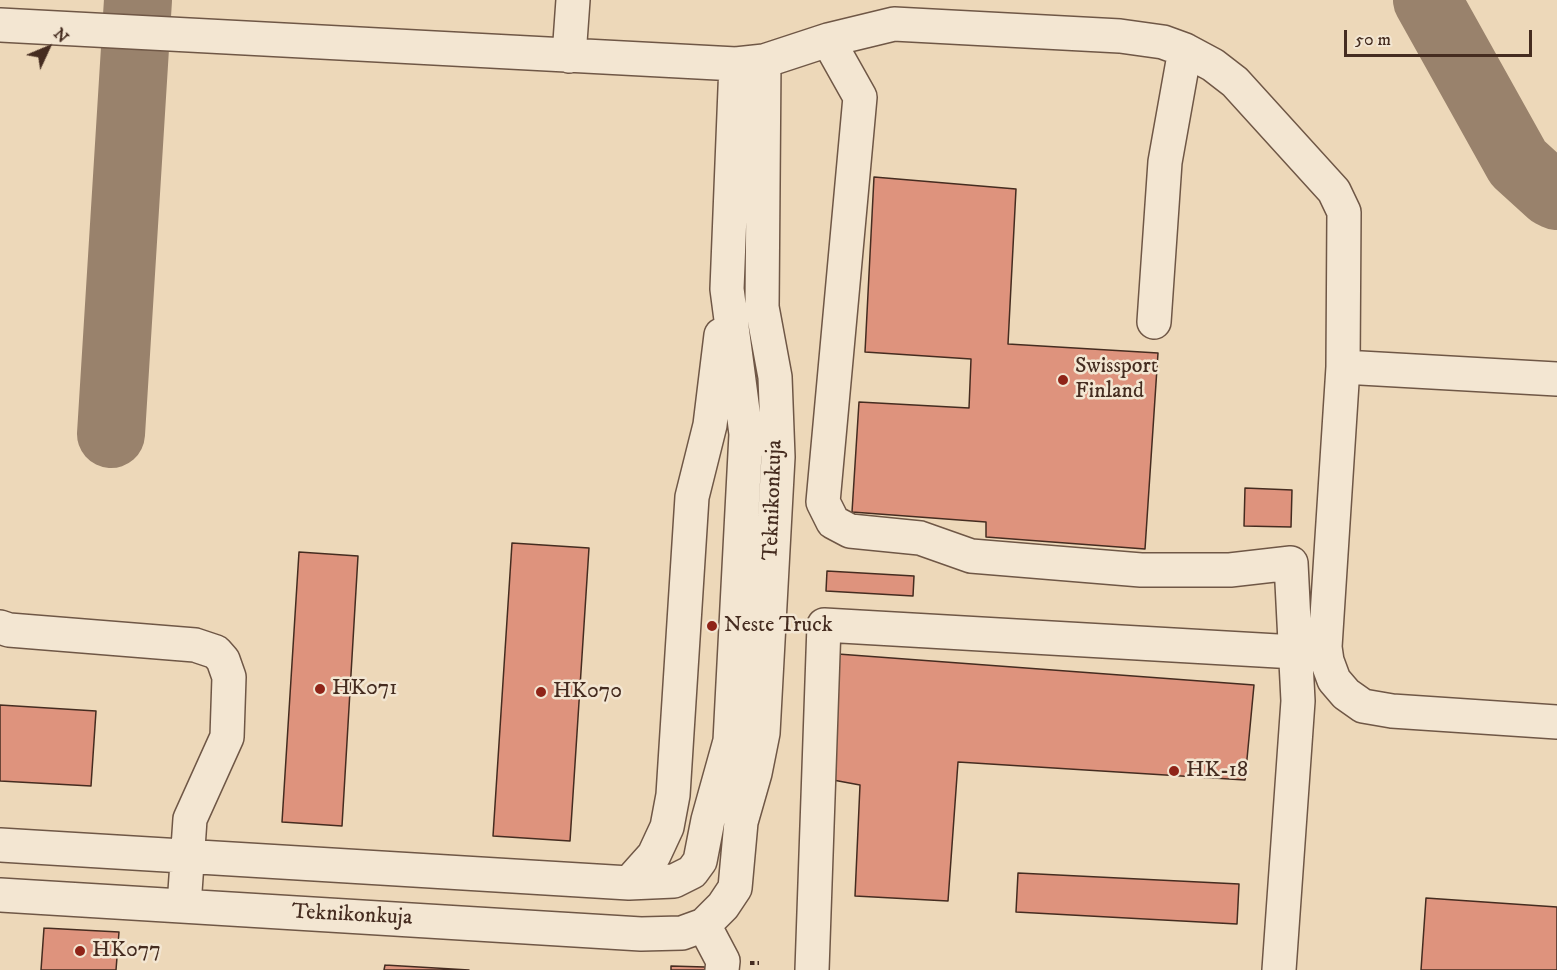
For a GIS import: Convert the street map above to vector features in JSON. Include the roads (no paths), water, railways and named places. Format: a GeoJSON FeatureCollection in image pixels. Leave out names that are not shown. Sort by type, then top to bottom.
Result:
{"type":"FeatureCollection","features":[{"type":"Feature","properties":{"kind":"lane"},"geometry":{"type":"LineString","coordinates":[[569,56],[573,0]]}},
{"type":"Feature","properties":{"kind":"lane"},"geometry":{"type":"LineString","coordinates":[[0,25],[569,56],[750,63],[937,12],[1163,42],[1185,50],[1213,65],[1235,82],[1334,191],[1344,212],[1343,367],[1325,647],[1334,680],[1346,694],[1364,706],[1392,711],[1557,722]]}},
{"type":"Feature","properties":{"kind":"lane"},"geometry":{"type":"LineString","coordinates":[[828,40],[860,98],[823,502],[833,522],[850,531],[920,538],[971,556],[1141,570],[1230,570],[1291,563],[1298,701],[1279,970]]}},
{"type":"Feature","properties":{"kind":"lane"},"geometry":{"type":"LineString","coordinates":[[1154,322],[1165,162],[1185,50]]}},
{"type":"Feature","properties":{"kind":"lane"},"geometry":{"type":"LineString","coordinates":[[629,883],[654,855],[667,827],[673,795],[692,497],[710,425],[727,289],[750,63]]}},
{"type":"Feature","properties":{"kind":"lane","name":"Teknikonkuja"},"geometry":{"type":"LineString","coordinates":[[0,895],[640,934],[682,933],[704,925],[723,906],[735,888],[741,822],[755,773],[763,733],[778,457],[775,377],[762,307],[750,63]]}},
{"type":"Feature","properties":{"kind":"lane"},"geometry":{"type":"LineString","coordinates":[[0,845],[629,883],[674,882],[692,872],[700,861],[708,820],[730,741],[746,434],[727,289]]}},
{"type":"Feature","properties":{"kind":"lane"},"geometry":{"type":"LineString","coordinates":[[1343,367],[1557,379]]}},
{"type":"Feature","properties":{"kind":"lane"},"geometry":{"type":"LineString","coordinates":[[812,970],[824,624],[1295,652]]}},
{"type":"Feature","properties":{"kind":"lane"},"geometry":{"type":"LineString","coordinates":[[0,627],[9,630],[195,645],[208,648],[218,654],[229,676],[227,737],[190,819],[184,906]]}},
{"type":"Feature","properties":{"kind":"lane"},"geometry":{"type":"LineString","coordinates":[[1298,701],[1334,680]]}},
{"type":"Feature","properties":{"kind":"lane"},"geometry":{"type":"LineString","coordinates":[[704,925],[722,966]]}},
{"type":"Feature","properties":{"kind":"place","name":"Swissport Finland"},"geometry":{"type":"Point","coordinates":[1063,380]}},
{"type":"Feature","properties":{"kind":"place","name":"Neste Truck"},"geometry":{"type":"Point","coordinates":[712,626]}},
{"type":"Feature","properties":{"kind":"place","name":"HK071"},"geometry":{"type":"Point","coordinates":[320,689]}},
{"type":"Feature","properties":{"kind":"place","name":"HK070"},"geometry":{"type":"Point","coordinates":[541,692]}},
{"type":"Feature","properties":{"kind":"place","name":"HK-18"},"geometry":{"type":"Point","coordinates":[1174,771]}},
{"type":"Feature","properties":{"kind":"place","name":"HK077"},"geometry":{"type":"Point","coordinates":[80,951]}}]}
